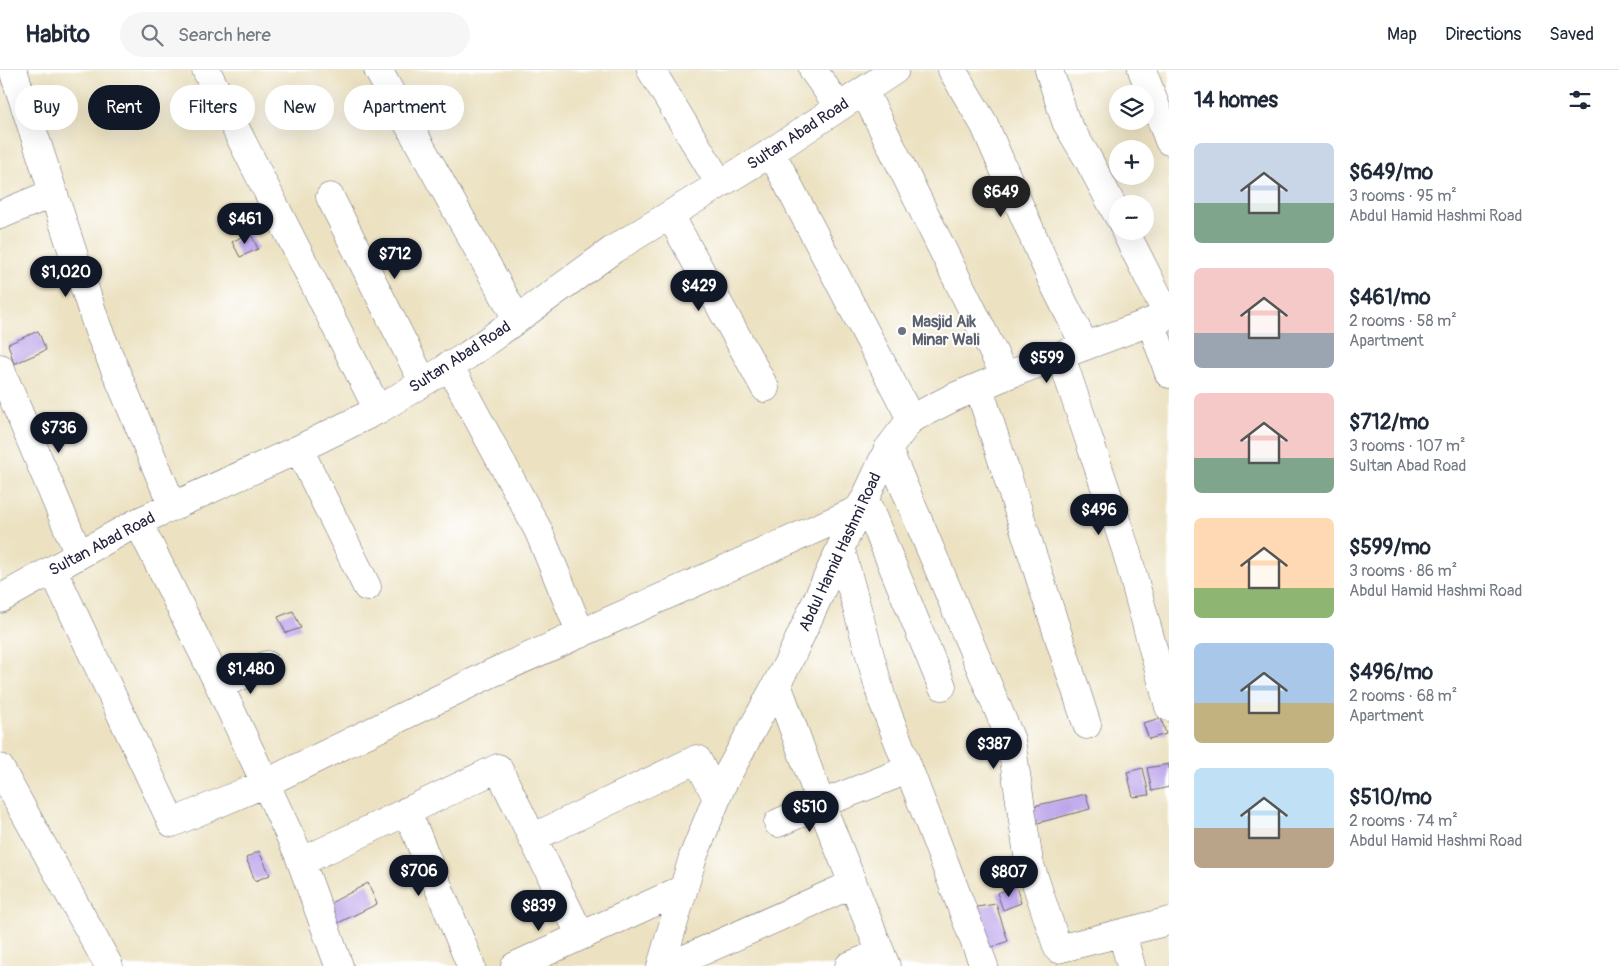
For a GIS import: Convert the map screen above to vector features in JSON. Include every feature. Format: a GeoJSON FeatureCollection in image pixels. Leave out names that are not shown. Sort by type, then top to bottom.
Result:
{"type":"FeatureCollection","features":[{"type":"Feature","properties":{"kind":"street"},"geometry":{"type":"LineString","coordinates":[[13,70],[98,329],[174,507]]}},
{"type":"Feature","properties":{"kind":"street"},"geometry":{"type":"LineString","coordinates":[[206,70],[378,410]]}},
{"type":"Feature","properties":{"kind":"street"},"geometry":{"type":"LineString","coordinates":[[378,70],[517,319]]}},
{"type":"Feature","properties":{"kind":"street"},"geometry":{"type":"LineString","coordinates":[[650,70],[720,184]]}},
{"type":"Feature","properties":{"kind":"street"},"geometry":{"type":"LineString","coordinates":[[813,70],[839,107]]}},
{"type":"Feature","properties":{"kind":"street","name":"Sultan Abad Road"},"geometry":{"type":"LineString","coordinates":[[0,600],[138,522],[300,449],[378,410],[468,355],[614,249],[771,152],[895,70]]}},
{"type":"Feature","properties":{"kind":"street"},"geometry":{"type":"LineString","coordinates":[[952,70],[984,124],[1052,280],[1169,707]]}},
{"type":"Feature","properties":{"kind":"street"},"geometry":{"type":"LineString","coordinates":[[1049,70],[1066,122],[1088,158],[1109,199]]}},
{"type":"Feature","properties":{"kind":"street"},"geometry":{"type":"LineString","coordinates":[[1142,70],[1169,141]]}},
{"type":"Feature","properties":{"kind":"street"},"geometry":{"type":"LineString","coordinates":[[864,91],[1005,376]]}},
{"type":"Feature","properties":{"kind":"street"},"geometry":{"type":"LineString","coordinates":[[771,152],[911,419],[954,397],[1005,376],[1163,317]]}},
{"type":"Feature","properties":{"kind":"street"},"geometry":{"type":"LineString","coordinates":[[0,215],[52,193]]}},
{"type":"Feature","properties":{"kind":"street"},"geometry":{"type":"LineString","coordinates":[[330,197],[423,382]]}},
{"type":"Feature","properties":{"kind":"street"},"geometry":{"type":"LineString","coordinates":[[670,215],[765,388]]}},
{"type":"Feature","properties":{"kind":"street"},"geometry":{"type":"LineString","coordinates":[[1129,240],[1163,317],[1169,374]]}},
{"type":"Feature","properties":{"kind":"street"},"geometry":{"type":"LineString","coordinates":[[449,366],[538,530],[581,634]]}},
{"type":"Feature","properties":{"kind":"street"},"geometry":{"type":"LineString","coordinates":[[0,368],[79,555]]}},
{"type":"Feature","properties":{"kind":"street"},"geometry":{"type":"LineString","coordinates":[[979,388],[1087,725]]}},
{"type":"Feature","properties":{"kind":"street","name":"Abdul Hamid Hashmi Road"},"geometry":{"type":"LineString","coordinates":[[661,966],[694,857],[722,785],[789,661],[888,449],[911,419]]}},
{"type":"Feature","properties":{"kind":"street"},"geometry":{"type":"LineString","coordinates":[[300,449],[367,586]]}},
{"type":"Feature","properties":{"kind":"street"},"geometry":{"type":"LineString","coordinates":[[888,449],[1011,740],[1029,862],[1058,949],[1169,921]]}},
{"type":"Feature","properties":{"kind":"street"},"geometry":{"type":"LineString","coordinates":[[53,570],[172,823],[266,783],[492,673],[581,634],[862,504],[942,686]]}},
{"type":"Feature","properties":{"kind":"street"},"geometry":{"type":"LineString","coordinates":[[138,522],[266,783],[301,862],[339,966]]}},
{"type":"Feature","properties":{"kind":"street"},"geometry":{"type":"LineString","coordinates":[[840,550],[882,699],[984,966]]}},
{"type":"Feature","properties":{"kind":"street"},"geometry":{"type":"LineString","coordinates":[[219,684],[267,665]]}},
{"type":"Feature","properties":{"kind":"street"},"geometry":{"type":"LineString","coordinates":[[777,684],[821,804],[883,960],[849,966]]}},
{"type":"Feature","properties":{"kind":"street"},"geometry":{"type":"LineString","coordinates":[[532,838],[697,759],[717,798]]}},
{"type":"Feature","properties":{"kind":"street"},"geometry":{"type":"LineString","coordinates":[[0,768],[107,965]]}},
{"type":"Feature","properties":{"kind":"street"},"geometry":{"type":"LineString","coordinates":[[301,862],[498,768],[581,936]]}},
{"type":"Feature","properties":{"kind":"street"},"geometry":{"type":"LineString","coordinates":[[778,823],[908,770]]}},
{"type":"Feature","properties":{"kind":"street"},"geometry":{"type":"LineString","coordinates":[[407,811],[471,966]]}},
{"type":"Feature","properties":{"kind":"street"},"geometry":{"type":"LineString","coordinates":[[669,966],[853,884]]}},
{"type":"Feature","properties":{"kind":"street"},"geometry":{"type":"LineString","coordinates":[[515,966],[684,889]]}},
{"type":"Feature","properties":{"kind":"street"},"geometry":{"type":"LineString","coordinates":[[1122,933],[1131,966]]}},
{"type":"Feature","properties":{"kind":"building"},"geometry":{"type":"Polygon","coordinates":[[[250,232],[258,249],[240,257],[232,242],[250,232]]]}},
{"type":"Feature","properties":{"kind":"building"},"geometry":{"type":"Polygon","coordinates":[[[38,331],[46,350],[14,364],[8,344],[38,331]]]}},
{"type":"Feature","properties":{"kind":"building"},"geometry":{"type":"Polygon","coordinates":[[[293,611],[301,628],[286,633],[278,617],[293,611]]]}},
{"type":"Feature","properties":{"kind":"building"},"geometry":{"type":"Polygon","coordinates":[[[1161,718],[1166,734],[1149,739],[1143,723],[1161,718]]]}},
{"type":"Feature","properties":{"kind":"building"},"geometry":{"type":"Polygon","coordinates":[[[1169,764],[1169,787],[1152,791],[1147,768],[1169,764]]]}},
{"type":"Feature","properties":{"kind":"building"},"geometry":{"type":"Polygon","coordinates":[[[1143,768],[1149,795],[1133,797],[1127,772],[1143,768]]]}},
{"type":"Feature","properties":{"kind":"building"},"geometry":{"type":"Polygon","coordinates":[[[1086,794],[1090,809],[1034,824],[1029,807],[1086,794]]]}},
{"type":"Feature","properties":{"kind":"building"},"geometry":{"type":"Polygon","coordinates":[[[259,851],[270,875],[255,881],[246,858],[259,851]]]}},
{"type":"Feature","properties":{"kind":"building"},"geometry":{"type":"Polygon","coordinates":[[[368,883],[377,904],[336,924],[327,905],[368,883]]]}},
{"type":"Feature","properties":{"kind":"building"},"geometry":{"type":"Polygon","coordinates":[[[1016,886],[1021,903],[1003,910],[997,893],[1016,886]]]}},
{"type":"Feature","properties":{"kind":"building"},"geometry":{"type":"Polygon","coordinates":[[[996,904],[1008,941],[985,950],[971,908],[996,904]]]}},
{"type":"Feature","properties":{"kind":"place","name":"Masjid Aik Minar Wali"},"geometry":{"type":"Point","coordinates":[902,331]}}]}
